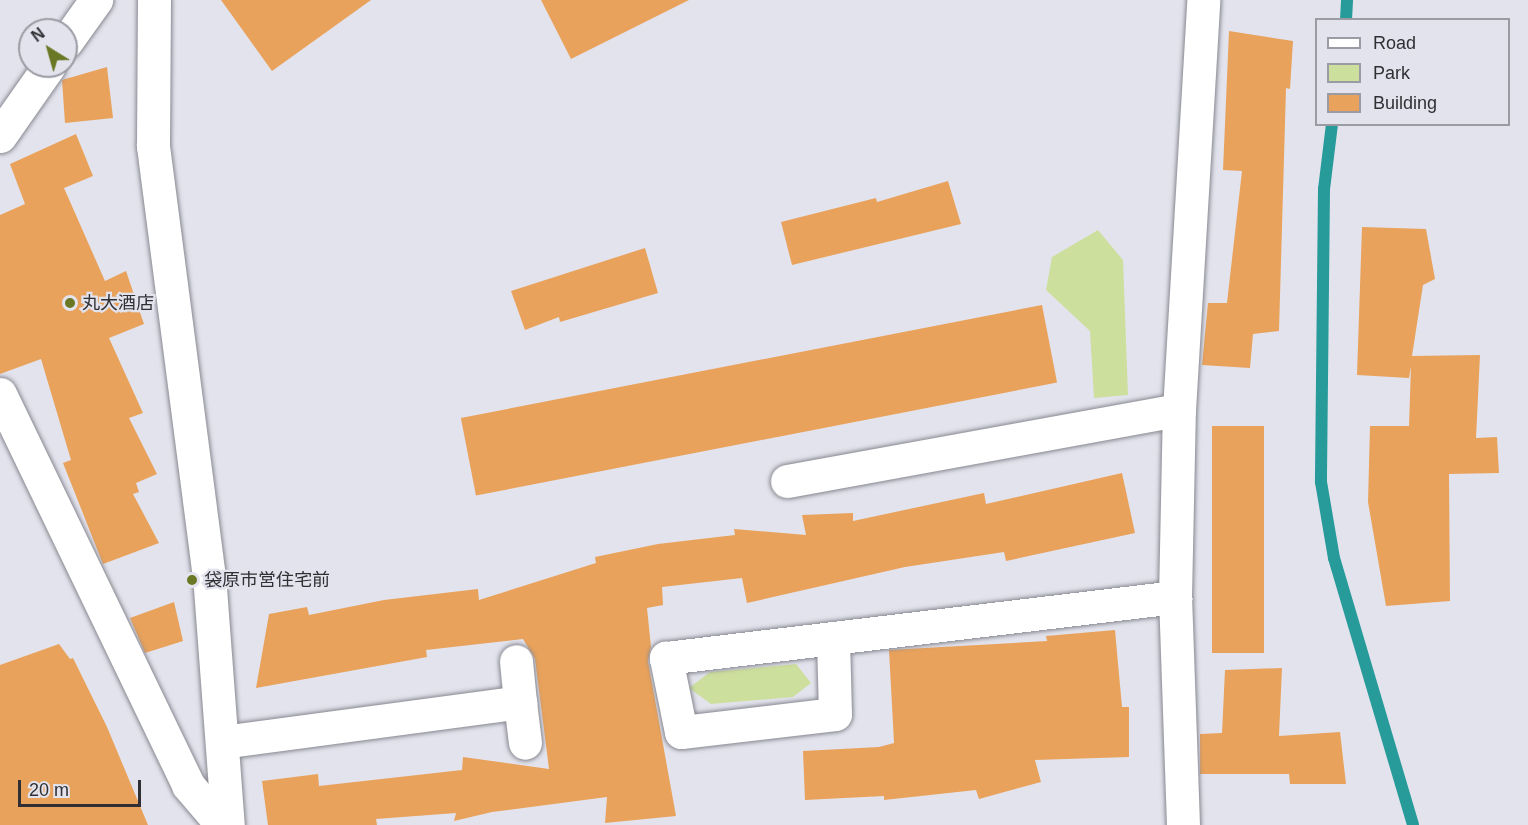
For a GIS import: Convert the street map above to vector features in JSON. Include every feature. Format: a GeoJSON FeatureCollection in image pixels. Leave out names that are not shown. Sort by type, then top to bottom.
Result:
{"type":"FeatureCollection","features":[{"type":"Feature","properties":{"kind":"street"},"geometry":{"type":"LineString","coordinates":[[78,25],[96,0]]}},
{"type":"Feature","properties":{"kind":"street"},"geometry":{"type":"LineString","coordinates":[[154,0],[153,146],[209,575],[228,825]]}},
{"type":"Feature","properties":{"kind":"street"},"geometry":{"type":"LineString","coordinates":[[1183,825],[1175,597],[1179,411],[1203,0]]}},
{"type":"Feature","properties":{"kind":"street"},"geometry":{"type":"LineString","coordinates":[[0,136],[41,78]]}},
{"type":"Feature","properties":{"kind":"street"},"geometry":{"type":"LineString","coordinates":[[0,394],[188,785],[222,825]]}},
{"type":"Feature","properties":{"kind":"street"},"geometry":{"type":"LineString","coordinates":[[787,481],[1179,411]]}},
{"type":"Feature","properties":{"kind":"street"},"geometry":{"type":"LineString","coordinates":[[833,638],[835,714],[681,732],[666,658],[1175,597]]}},
{"type":"Feature","properties":{"kind":"street"},"geometry":{"type":"LineString","coordinates":[[516,661],[525,742]]}},
{"type":"Feature","properties":{"kind":"street"},"geometry":{"type":"LineString","coordinates":[[222,742],[519,702]]}},
{"type":"Feature","properties":{"kind":"green space"},"geometry":{"type":"Polygon","coordinates":[[[1098,230],[1123,260],[1128,395],[1094,398],[1090,331],[1046,290],[1052,257],[1098,230]]]}},
{"type":"Feature","properties":{"kind":"green space"},"geometry":{"type":"Polygon","coordinates":[[[796,664],[811,683],[793,697],[711,704],[689,688],[710,672],[796,664]]]}},
{"type":"Feature","properties":{"kind":"building"},"geometry":{"type":"Polygon","coordinates":[[[221,0],[371,0],[272,71],[221,0]]]}},
{"type":"Feature","properties":{"kind":"building"},"geometry":{"type":"Polygon","coordinates":[[[541,0],[689,0],[571,59],[541,0]]]}},
{"type":"Feature","properties":{"kind":"building"},"geometry":{"type":"Polygon","coordinates":[[[1229,31],[1293,41],[1290,89],[1286,88],[1279,331],[1253,334],[1250,368],[1202,365],[1208,303],[1227,303],[1242,171],[1223,170],[1229,31]]]}},
{"type":"Feature","properties":{"kind":"building"},"geometry":{"type":"Polygon","coordinates":[[[107,67],[113,118],[65,123],[62,80],[78,78],[78,75],[107,67]]]}},
{"type":"Feature","properties":{"kind":"building"},"geometry":{"type":"Polygon","coordinates":[[[76,134],[93,176],[64,188],[105,281],[126,271],[144,324],[109,338],[143,413],[129,418],[157,474],[136,483],[139,492],[133,494],[159,543],[103,564],[63,463],[71,460],[41,359],[0,374],[0,215],[25,204],[10,164],[76,134]]]}},
{"type":"Feature","properties":{"kind":"building"},"geometry":{"type":"Polygon","coordinates":[[[948,181],[961,224],[792,265],[781,222],[876,198],[877,202],[948,181]]]}},
{"type":"Feature","properties":{"kind":"building"},"geometry":{"type":"Polygon","coordinates":[[[1362,227],[1426,229],[1435,279],[1423,285],[1412,356],[1480,355],[1476,438],[1497,437],[1499,473],[1449,474],[1450,601],[1386,606],[1368,502],[1370,426],[1409,426],[1411,366],[1409,378],[1357,375],[1362,227]]]}},
{"type":"Feature","properties":{"kind":"building"},"geometry":{"type":"Polygon","coordinates":[[[645,248],[658,293],[560,322],[559,317],[525,330],[511,291],[645,248]]]}},
{"type":"Feature","properties":{"kind":"building"},"geometry":{"type":"Polygon","coordinates":[[[1042,305],[1057,383],[476,496],[461,418],[1042,305]]]}},
{"type":"Feature","properties":{"kind":"building"},"geometry":{"type":"Polygon","coordinates":[[[1212,426],[1264,426],[1264,653],[1212,653],[1212,426]]]}},
{"type":"Feature","properties":{"kind":"building"},"geometry":{"type":"Polygon","coordinates":[[[1122,473],[1135,533],[1006,561],[1004,552],[905,567],[747,603],[742,578],[662,587],[663,605],[647,608],[651,647],[648,661],[676,816],[605,823],[607,797],[492,812],[454,821],[456,813],[376,819],[377,825],[268,825],[262,781],[318,774],[319,786],[462,770],[463,757],[549,769],[535,659],[523,639],[426,650],[427,657],[256,688],[269,614],[307,607],[309,615],[384,600],[478,589],[479,600],[596,563],[595,557],[658,544],[735,535],[734,529],[806,535],[802,515],[853,513],[853,521],[984,493],[986,504],[1122,473]]]}},
{"type":"Feature","properties":{"kind":"building"},"geometry":{"type":"Polygon","coordinates":[[[174,602],[183,641],[145,653],[130,618],[174,602]]]}},
{"type":"Feature","properties":{"kind":"building"},"geometry":{"type":"Polygon","coordinates":[[[1115,630],[1122,707],[1129,707],[1129,757],[1035,760],[1041,782],[979,799],[976,790],[884,800],[884,796],[805,800],[803,751],[879,747],[894,743],[889,650],[1047,641],[1046,636],[1115,630]]]}},
{"type":"Feature","properties":{"kind":"building"},"geometry":{"type":"Polygon","coordinates":[[[59,644],[70,659],[73,658],[107,727],[148,825],[0,825],[0,665],[59,644]]]}},
{"type":"Feature","properties":{"kind":"building"},"geometry":{"type":"Polygon","coordinates":[[[1282,668],[1279,736],[1340,732],[1346,784],[1290,784],[1289,774],[1200,774],[1200,734],[1222,733],[1225,670],[1282,668]]]}},
{"type":"Feature","properties":{"kind":"waterway"},"geometry":{"type":"LineString","coordinates":[[1346,18],[1347,0]]}},
{"type":"Feature","properties":{"kind":"waterway"},"geometry":{"type":"LineString","coordinates":[[1332,126],[1324,189],[1321,482],[1334,558],[1413,825]]}},
{"type":"Feature","properties":{"kind":"place","name":"丸大酒店"},"geometry":{"type":"Point","coordinates":[70,303]}},
{"type":"Feature","properties":{"kind":"place","name":"袋原市営住宅前"},"geometry":{"type":"Point","coordinates":[192,580]}}]}
